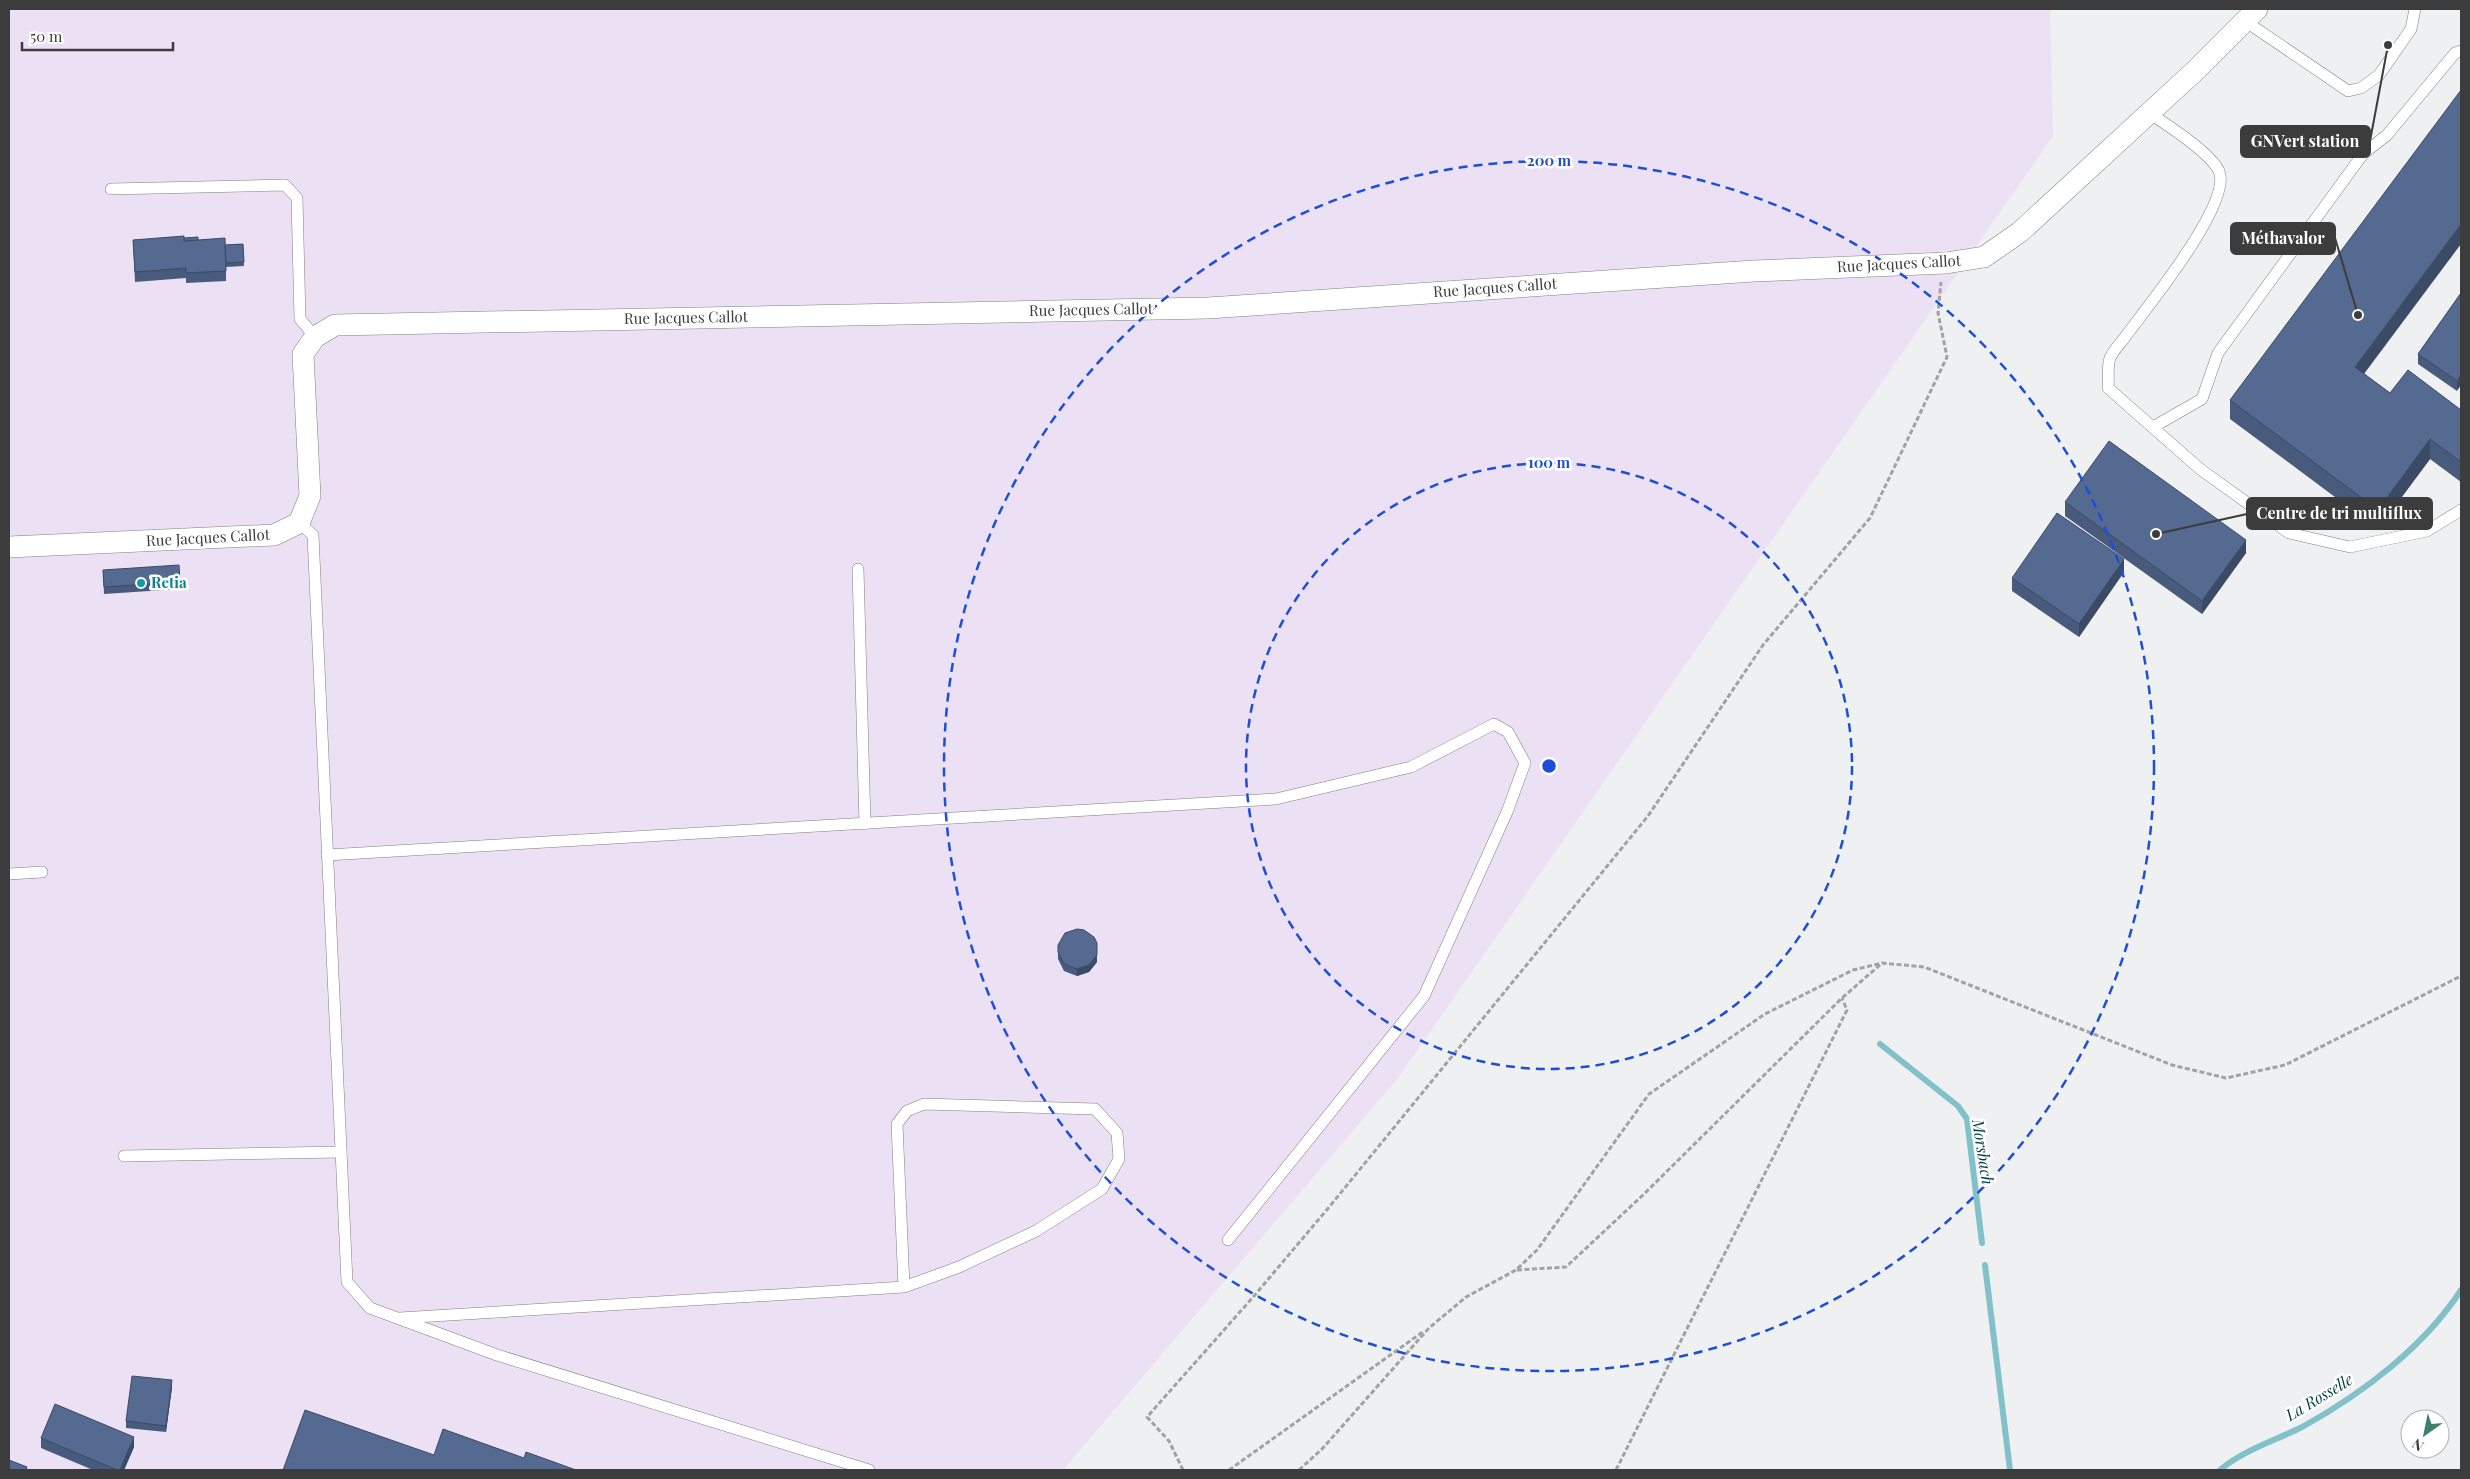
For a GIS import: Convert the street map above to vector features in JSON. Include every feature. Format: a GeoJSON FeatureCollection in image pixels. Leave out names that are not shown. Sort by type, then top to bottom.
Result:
{"type":"FeatureCollection","features":[{"type":"Feature","properties":{"kind":"street","name":"Rue Jacques Callot"},"geometry":{"type":"LineString","coordinates":[[315,337],[335,325],[1208,308],[1754,271],[1946,263],[1984,257],[2020,232],[2251,15]]}},
{"type":"Feature","properties":{"kind":"street"},"geometry":{"type":"LineString","coordinates":[[300,523],[310,496],[303,354],[315,337]]}},
{"type":"Feature","properties":{"kind":"street","name":"Rue Jacques Callot"},"geometry":{"type":"LineString","coordinates":[[9,547],[274,535],[300,523]]}},
{"type":"Feature","properties":{"kind":"lane"},"geometry":{"type":"LineString","coordinates":[[2251,15],[2348,91],[2361,88],[2379,75],[2411,29],[2415,9]]}},
{"type":"Feature","properties":{"kind":"lane"},"geometry":{"type":"LineString","coordinates":[[2152,427],[2202,399],[2218,353],[2358,162],[2364,154],[2387,135],[2455,53],[2461,51]]}},
{"type":"Feature","properties":{"kind":"lane"},"geometry":{"type":"LineString","coordinates":[[2148,113],[2186,138],[2207,158],[2219,171],[2220,190],[2213,207],[2189,250],[2110,358],[2108,388],[2200,470],[2289,533],[2350,548],[2427,531],[2461,510]]}},
{"type":"Feature","properties":{"kind":"lane"},"geometry":{"type":"LineString","coordinates":[[111,189],[286,185],[297,198],[300,319],[315,337]]}},
{"type":"Feature","properties":{"kind":"lane"},"geometry":{"type":"LineString","coordinates":[[300,523],[313,535],[347,1282],[370,1308],[497,1355],[869,1470]]}},
{"type":"Feature","properties":{"kind":"lane"},"geometry":{"type":"LineString","coordinates":[[858,569],[865,824]]}},
{"type":"Feature","properties":{"kind":"lane"},"geometry":{"type":"LineString","coordinates":[[327,855],[1276,799],[1411,768],[1494,724],[1508,732],[1525,763],[1507,812],[1424,996],[1228,1240]]}},
{"type":"Feature","properties":{"kind":"lane"},"geometry":{"type":"LineString","coordinates":[[9,874],[42,872]]}},
{"type":"Feature","properties":{"kind":"lane"},"geometry":{"type":"LineString","coordinates":[[396,1318],[904,1286],[959,1267],[1036,1231],[1102,1189],[1119,1159],[1117,1133],[1095,1109],[924,1104],[907,1111],[897,1124],[904,1286]]}},
{"type":"Feature","properties":{"kind":"lane"},"geometry":{"type":"LineString","coordinates":[[124,1156],[341,1152]]}},
{"type":"Feature","properties":{"kind":"path"},"geometry":{"type":"LineString","coordinates":[[1183,1470],[1169,1441],[1147,1417],[1324,1214],[1648,816],[1763,644],[1870,518],[1947,357],[1938,312],[1940,285],[1946,263]]}},
{"type":"Feature","properties":{"kind":"path"},"geometry":{"type":"LineString","coordinates":[[1516,1270],[1566,1267],[1686,1153],[1842,998],[1882,963]]}},
{"type":"Feature","properties":{"kind":"path"},"geometry":{"type":"LineString","coordinates":[[1229,1470],[1429,1328],[1466,1297],[1516,1270],[1537,1250],[1649,1094],[1765,1014],[1853,970],[1882,963],[1924,967],[2172,1065],[2226,1078],[2285,1065],[2461,976]]}},
{"type":"Feature","properties":{"kind":"path"},"geometry":{"type":"LineString","coordinates":[[1616,1470],[1847,1010],[1842,998]]}},
{"type":"Feature","properties":{"kind":"path"},"geometry":{"type":"LineString","coordinates":[[1299,1470],[1322,1449],[1429,1328]]}},
{"type":"Feature","properties":{"kind":"shaded area"},"geometry":{"type":"Polygon","coordinates":[[[9,9],[2050,9],[2053,136],[1398,1078],[1063,1470],[9,1470],[9,9]]]}},
{"type":"Feature","properties":{"kind":"building"},"geometry":{"type":"Polygon","coordinates":[[[2461,90],[2461,224],[2355,367],[2390,393],[2408,370],[2461,410],[2461,462],[2430,439],[2378,510],[2230,400],[2461,90]]]}},
{"type":"Feature","properties":{"kind":"building"},"geometry":{"type":"Polygon","coordinates":[[[184,236],[184,241],[225,238],[226,271],[186,273],[186,268],[135,272],[133,240],[184,236]]]}},
{"type":"Feature","properties":{"kind":"building"},"geometry":{"type":"Polygon","coordinates":[[[198,237],[198,240],[184,241],[184,238],[198,237]]]}},
{"type":"Feature","properties":{"kind":"building"},"geometry":{"type":"Polygon","coordinates":[[[243,244],[244,262],[226,263],[225,245],[243,244]]]}},
{"type":"Feature","properties":{"kind":"building"},"geometry":{"type":"Polygon","coordinates":[[[2461,293],[2461,375],[2457,381],[2418,354],[2461,293]]]}},
{"type":"Feature","properties":{"kind":"building"},"geometry":{"type":"Polygon","coordinates":[[[2109,441],[2246,540],[2202,601],[2065,502],[2109,441]]]}},
{"type":"Feature","properties":{"kind":"building"},"geometry":{"type":"Polygon","coordinates":[[[2057,513],[2124,559],[2079,624],[2012,578],[2057,513]]]}},
{"type":"Feature","properties":{"kind":"building"},"geometry":{"type":"Polygon","coordinates":[[[179,565],[180,582],[104,587],[103,570],[179,565]]]}},
{"type":"Feature","properties":{"kind":"building"},"geometry":{"type":"Polygon","coordinates":[[[1077,929],[1084,930],[1094,937],[1097,943],[1097,955],[1089,965],[1077,969],[1064,964],[1058,952],[1058,945],[1065,933],[1077,929]]]}},
{"type":"Feature","properties":{"kind":"building"},"geometry":{"type":"Polygon","coordinates":[[[132,1376],[172,1380],[166,1426],[126,1421],[132,1376]]]}},
{"type":"Feature","properties":{"kind":"building"},"geometry":{"type":"Polygon","coordinates":[[[55,1404],[134,1437],[120,1470],[41,1438],[55,1404]]]}},
{"type":"Feature","properties":{"kind":"building"},"geometry":{"type":"Polygon","coordinates":[[[305,1410],[434,1455],[443,1429],[524,1458],[526,1452],[576,1470],[283,1470],[305,1410]]]}},
{"type":"Feature","properties":{"kind":"building"},"geometry":{"type":"Polygon","coordinates":[[[9,1460],[27,1467],[26,1470],[9,1470],[9,1460]]]}},
{"type":"Feature","properties":{"kind":"waterway","name":"Morsbach"},"geometry":{"type":"LineString","coordinates":[[1880,1044],[1958,1106],[1967,1119],[1982,1243]]}},
{"type":"Feature","properties":{"kind":"waterway","name":"Morsbach"},"geometry":{"type":"LineString","coordinates":[[1985,1265],[2010,1470]]}},
{"type":"Feature","properties":{"kind":"waterway","name":"La Rosselle"},"geometry":{"type":"LineString","coordinates":[[2220,1470],[2250,1451],[2304,1426],[2370,1383],[2391,1367],[2429,1331],[2461,1290]]}},
{"type":"Feature","properties":{"kind":"place","name":"GNVert station"},"geometry":{"type":"Point","coordinates":[2388,45]}},
{"type":"Feature","properties":{"kind":"place","name":"Méthavalor"},"geometry":{"type":"Point","coordinates":[2358,315]}},
{"type":"Feature","properties":{"kind":"place","name":"Centre de tri multiflux"},"geometry":{"type":"Point","coordinates":[2156,534]}},
{"type":"Feature","properties":{"kind":"place","name":"Retia"},"geometry":{"type":"Point","coordinates":[141,583]}}]}
